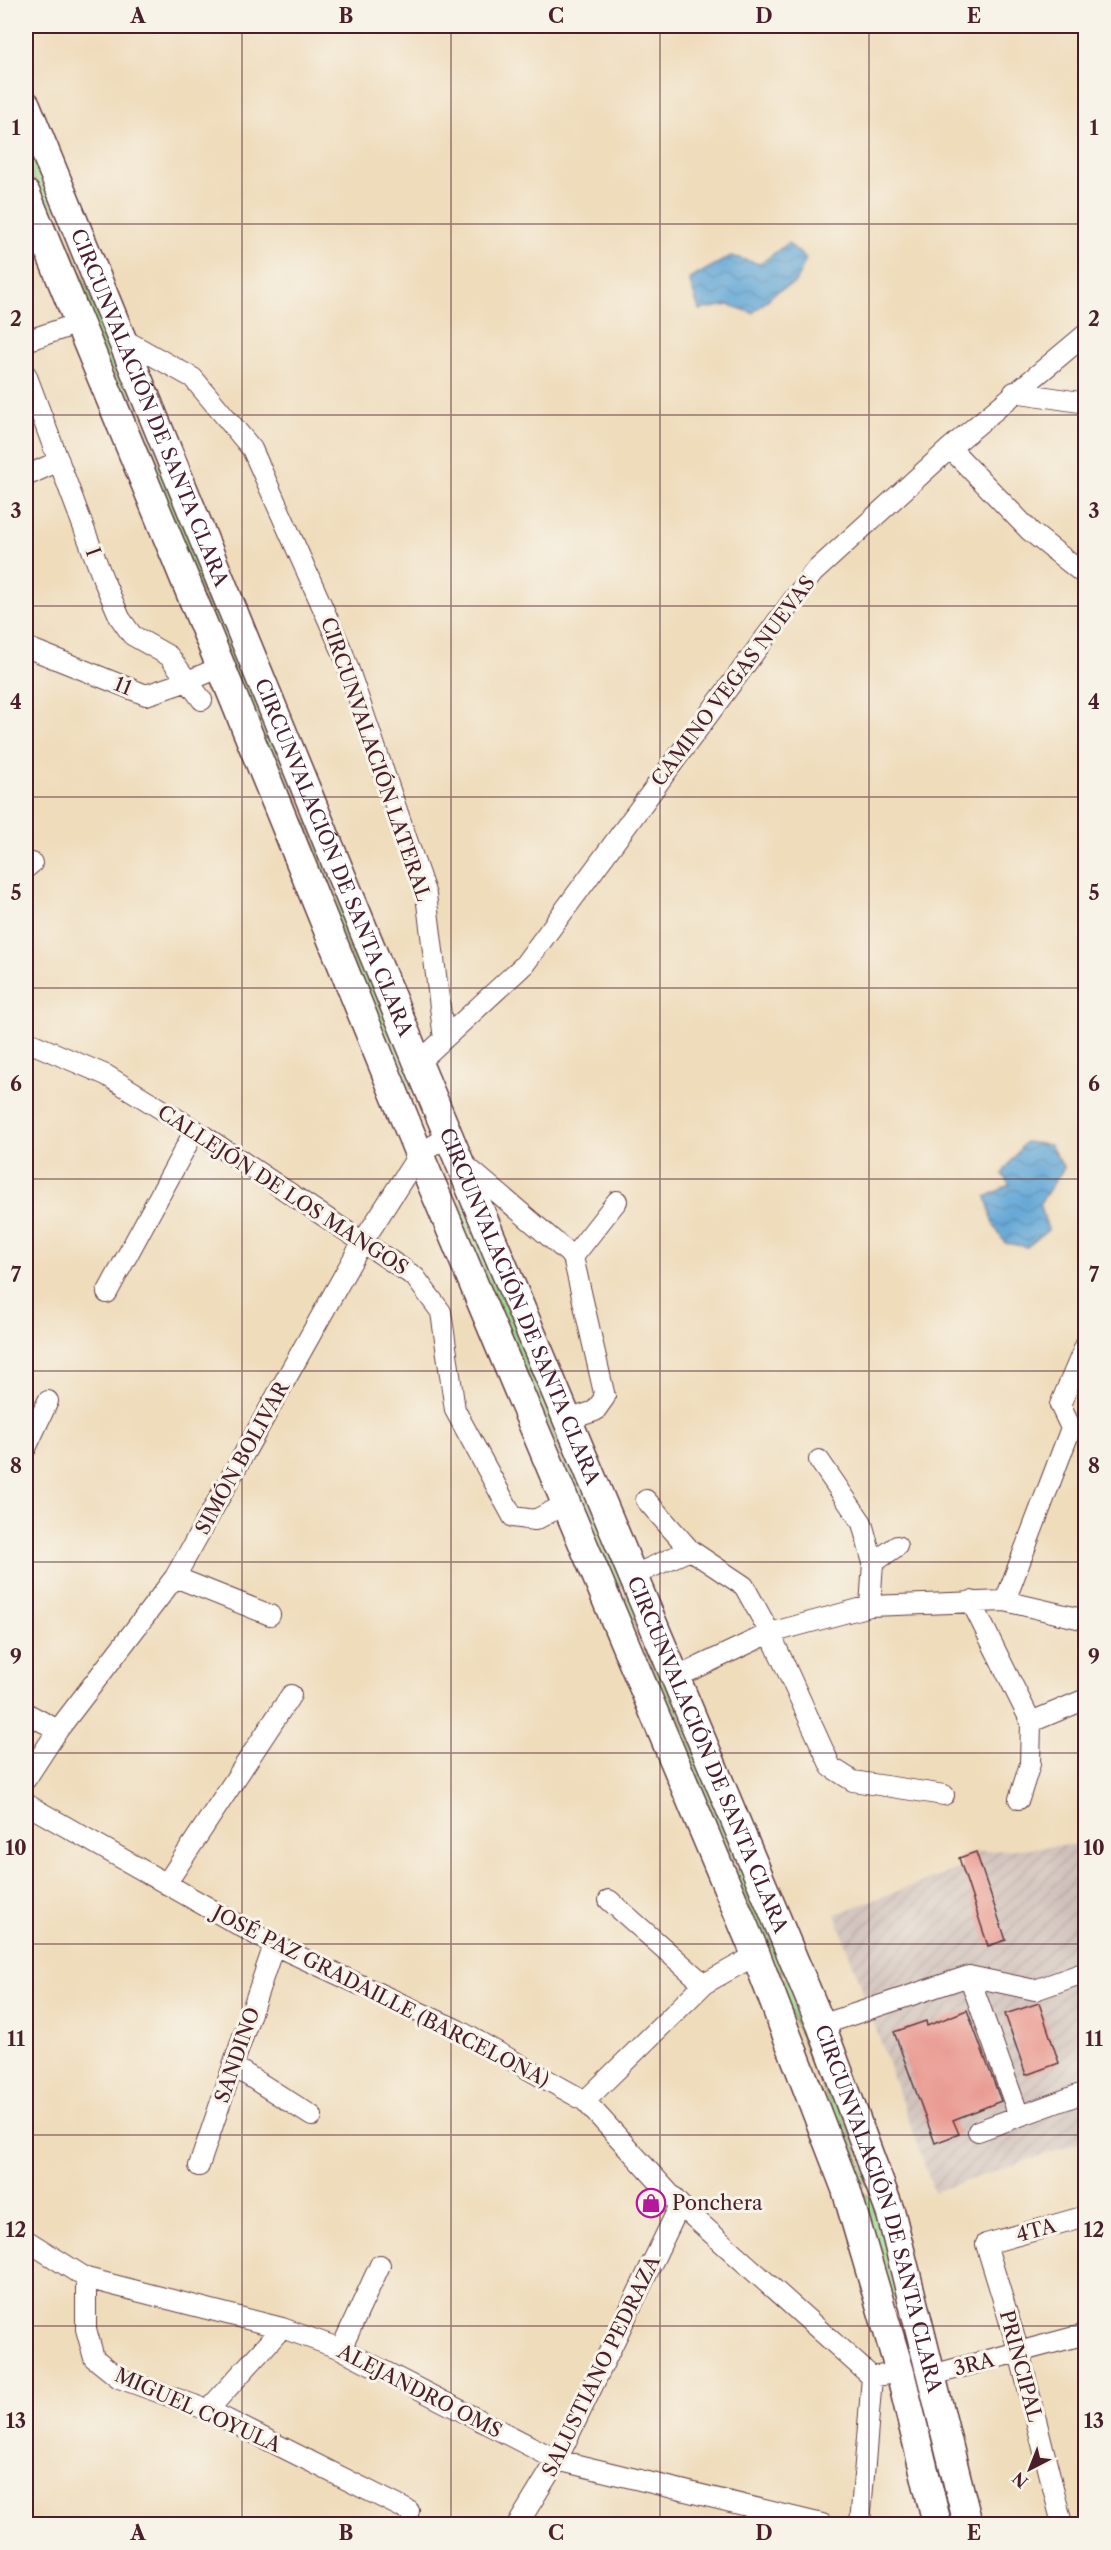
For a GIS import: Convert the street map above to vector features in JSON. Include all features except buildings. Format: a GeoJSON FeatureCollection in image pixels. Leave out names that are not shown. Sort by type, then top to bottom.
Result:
{"type":"FeatureCollection","features":[{"type":"Feature","properties":{"kind":"highway","name":"CIRCUNVALACIÓN DE SANTA CLARA"},"geometry":{"type":"LineString","coordinates":[[26,105],[418,1063],[821,2025],[891,2214],[968,2524]]}},
{"type":"Feature","properties":{"kind":"highway","name":"CIRCUNVALACIÓN DE SANTA CLARA"},"geometry":{"type":"LineString","coordinates":[[26,194],[419,1154],[756,1955],[846,2189],[900,2372],[937,2524]]}},
{"type":"Feature","properties":{"kind":"street"},"geometry":{"type":"LineString","coordinates":[[26,341],[79,323]]}},
{"type":"Feature","properties":{"kind":"street","name":"CAMINO VEGAS NUEVAS"},"geometry":{"type":"LineString","coordinates":[[418,1063],[524,965],[813,573],[950,448],[1014,392],[1086,334]]}},
{"type":"Feature","properties":{"kind":"street","name":"CIRCUNVALACIÓN LATERAL"},"geometry":{"type":"LineString","coordinates":[[123,339],[193,378],[252,449],[343,653],[426,896],[444,1039]]}},
{"type":"Feature","properties":{"kind":"street","name":"I"},"geometry":{"type":"LineString","coordinates":[[26,374],[103,579],[120,618],[132,634],[168,656],[202,700]]}},
{"type":"Feature","properties":{"kind":"street"},"geometry":{"type":"LineString","coordinates":[[1014,392],[1086,403]]}},
{"type":"Feature","properties":{"kind":"street"},"geometry":{"type":"LineString","coordinates":[[950,448],[1030,531],[1086,576]]}},
{"type":"Feature","properties":{"kind":"street"},"geometry":{"type":"LineString","coordinates":[[26,476],[59,461]]}},
{"type":"Feature","properties":{"kind":"street","name":"11"},"geometry":{"type":"LineString","coordinates":[[26,647],[146,694],[188,681],[221,667]]}},
{"type":"Feature","properties":{"kind":"street","name":"CALLEJÓN DE LOS MANGOS"},"geometry":{"type":"LineString","coordinates":[[26,1041],[106,1075],[195,1130],[415,1277],[441,1312],[455,1410],[513,1517],[535,1520],[566,1504]]}},
{"type":"Feature","properties":{"kind":"street"},"geometry":{"type":"LineString","coordinates":[[107,1293],[195,1130]]}},
{"type":"Feature","properties":{"kind":"street"},"geometry":{"type":"LineString","coordinates":[[454,1148],[573,1257],[605,1397],[595,1411],[567,1420]]}},
{"type":"Feature","properties":{"kind":"street","name":"SIMÓN BOLIVAR"},"geometry":{"type":"LineString","coordinates":[[26,1779],[58,1730],[175,1577],[362,1243],[419,1154],[454,1148]]}},
{"type":"Feature","properties":{"kind":"street"},"geometry":{"type":"LineString","coordinates":[[573,1257],[617,1201]]}},
{"type":"Feature","properties":{"kind":"street"},"geometry":{"type":"LineString","coordinates":[[1005,1601],[1078,1431],[1060,1405],[1086,1344]]}},
{"type":"Feature","properties":{"kind":"street"},"geometry":{"type":"LineString","coordinates":[[26,1448],[48,1401]]}},
{"type":"Feature","properties":{"kind":"street"},"geometry":{"type":"LineString","coordinates":[[819,1460],[862,1523],[873,1563],[870,1606]]}},
{"type":"Feature","properties":{"kind":"street"},"geometry":{"type":"LineString","coordinates":[[646,1500],[690,1551],[744,1586],[770,1633],[831,1767],[853,1781],[944,1795]]}},
{"type":"Feature","properties":{"kind":"street"},"geometry":{"type":"LineString","coordinates":[[873,1563],[897,1546]]}},
{"type":"Feature","properties":{"kind":"street"},"geometry":{"type":"LineString","coordinates":[[632,1576],[690,1551]]}},
{"type":"Feature","properties":{"kind":"street"},"geometry":{"type":"LineString","coordinates":[[175,1577],[270,1615]]}},
{"type":"Feature","properties":{"kind":"street"},"geometry":{"type":"LineString","coordinates":[[971,1601],[1031,1722],[1030,1764],[1019,1799]]}},
{"type":"Feature","properties":{"kind":"street"},"geometry":{"type":"LineString","coordinates":[[675,1678],[770,1633],[870,1606],[1005,1601],[1086,1620]]}},
{"type":"Feature","properties":{"kind":"street"},"geometry":{"type":"LineString","coordinates":[[166,1884],[291,1695]]}},
{"type":"Feature","properties":{"kind":"street"},"geometry":{"type":"LineString","coordinates":[[1031,1722],[1086,1699]]}},
{"type":"Feature","properties":{"kind":"street"},"geometry":{"type":"LineString","coordinates":[[26,1713],[58,1730]]}},
{"type":"Feature","properties":{"kind":"street","name":"JOSÉ PAZ GRADAILLE (BARCELONA)"},"geometry":{"type":"LineString","coordinates":[[26,1804],[274,1945],[458,2030],[585,2101],[680,2205],[872,2377]]}},
{"type":"Feature","properties":{"kind":"street"},"geometry":{"type":"LineString","coordinates":[[609,1900],[705,1984]]}},
{"type":"Feature","properties":{"kind":"street","name":"SANDINO"},"geometry":{"type":"LineString","coordinates":[[199,2166],[274,1945]]}},
{"type":"Feature","properties":{"kind":"street"},"geometry":{"type":"LineString","coordinates":[[585,2101],[705,1984],[756,1955]]}},
{"type":"Feature","properties":{"kind":"street"},"geometry":{"type":"LineString","coordinates":[[821,2025],[969,1976],[1035,1990],[1084,1979]]}},
{"type":"Feature","properties":{"kind":"street"},"geometry":{"type":"LineString","coordinates":[[969,1976],[1019,2116]]}},
{"type":"Feature","properties":{"kind":"street"},"geometry":{"type":"LineString","coordinates":[[233,2066],[312,2116]]}},
{"type":"Feature","properties":{"kind":"street"},"geometry":{"type":"LineString","coordinates":[[978,2131],[1086,2092]]}},
{"type":"Feature","properties":{"kind":"street","name":"SALUSTIANO PEDRAZA"},"geometry":{"type":"LineString","coordinates":[[518,2524],[557,2460],[680,2205]]}},
{"type":"Feature","properties":{"kind":"street","name":"4TA"},"geometry":{"type":"LineString","coordinates":[[986,2244],[1086,2216]]}},
{"type":"Feature","properties":{"kind":"street","name":"ALEJANDRO OMS"},"geometry":{"type":"LineString","coordinates":[[26,2240],[86,2278],[282,2328],[340,2349],[557,2460],[822,2524]]}},
{"type":"Feature","properties":{"kind":"street","name":"PRINCIPAL"},"geometry":{"type":"LineString","coordinates":[[986,2244],[1019,2352],[1062,2524]]}},
{"type":"Feature","properties":{"kind":"street"},"geometry":{"type":"LineString","coordinates":[[340,2349],[380,2265]]}},
{"type":"Feature","properties":{"kind":"street","name":"MIGUEL COYULA"},"geometry":{"type":"LineString","coordinates":[[86,2278],[86,2328],[94,2358],[119,2378],[208,2410],[409,2511]]}},
{"type":"Feature","properties":{"kind":"street"},"geometry":{"type":"LineString","coordinates":[[208,2410],[282,2328]]}},
{"type":"Feature","properties":{"kind":"street","name":"3RA"},"geometry":{"type":"LineString","coordinates":[[932,2375],[1086,2334]]}},
{"type":"Feature","properties":{"kind":"street"},"geometry":{"type":"LineString","coordinates":[[860,2524],[872,2377],[900,2372]]}},
{"type":"Feature","properties":{"kind":"shaded area"},"geometry":{"type":"Polygon","coordinates":[[[1085,1844],[1085,2141],[934,2192],[835,1914],[961,1868],[959,1858],[976,1852],[1085,1844]]]}},
{"type":"Feature","properties":{"kind":"green space"},"geometry":{"type":"Polygon","coordinates":[[[26,136],[56,208],[49,217],[26,161],[26,136]]]}},
{"type":"Feature","properties":{"kind":"green space"},"geometry":{"type":"Polygon","coordinates":[[[59,220],[418,1094],[403,1084],[52,229],[59,220]]]}},
{"type":"Feature","properties":{"kind":"green space"},"geometry":{"type":"Polygon","coordinates":[[[454,1201],[470,1208],[624,1585],[615,1584],[454,1201]]]}},
{"type":"Feature","properties":{"kind":"green space"},"geometry":{"type":"Polygon","coordinates":[[[630,1595],[741,1861],[732,1861],[623,1597],[630,1595]]]}},
{"type":"Feature","properties":{"kind":"green space"},"geometry":{"type":"Polygon","coordinates":[[[745,1869],[784,1973],[773,1969],[734,1871],[745,1869]]]}},
{"type":"Feature","properties":{"kind":"green space"},"geometry":{"type":"Polygon","coordinates":[[[777,1978],[791,1981],[829,2077],[816,2074],[777,1978]]]}},
{"type":"Feature","properties":{"kind":"green space"},"geometry":{"type":"Polygon","coordinates":[[[821,2082],[833,2083],[868,2184],[857,2182],[821,2082]]]}},
{"type":"Feature","properties":{"kind":"green space"},"geometry":{"type":"Polygon","coordinates":[[[860,2193],[873,2197],[904,2301],[886,2294],[860,2193]]]}},
{"type":"Feature","properties":{"kind":"water"},"geometry":{"type":"Polygon","coordinates":[[[788,243],[806,259],[795,283],[776,292],[753,313],[729,305],[699,310],[689,279],[731,256],[760,264],[788,243]]]}},
{"type":"Feature","properties":{"kind":"water"},"geometry":{"type":"Polygon","coordinates":[[[1025,1142],[1050,1145],[1064,1168],[1040,1203],[1048,1230],[1027,1247],[1005,1243],[993,1224],[986,1197],[1010,1185],[1002,1174],[1025,1142]]]}},
{"type":"Feature","properties":{"kind":"place","name":"Ponchera"},"geometry":{"type":"Point","coordinates":[651,2203]}}]}
